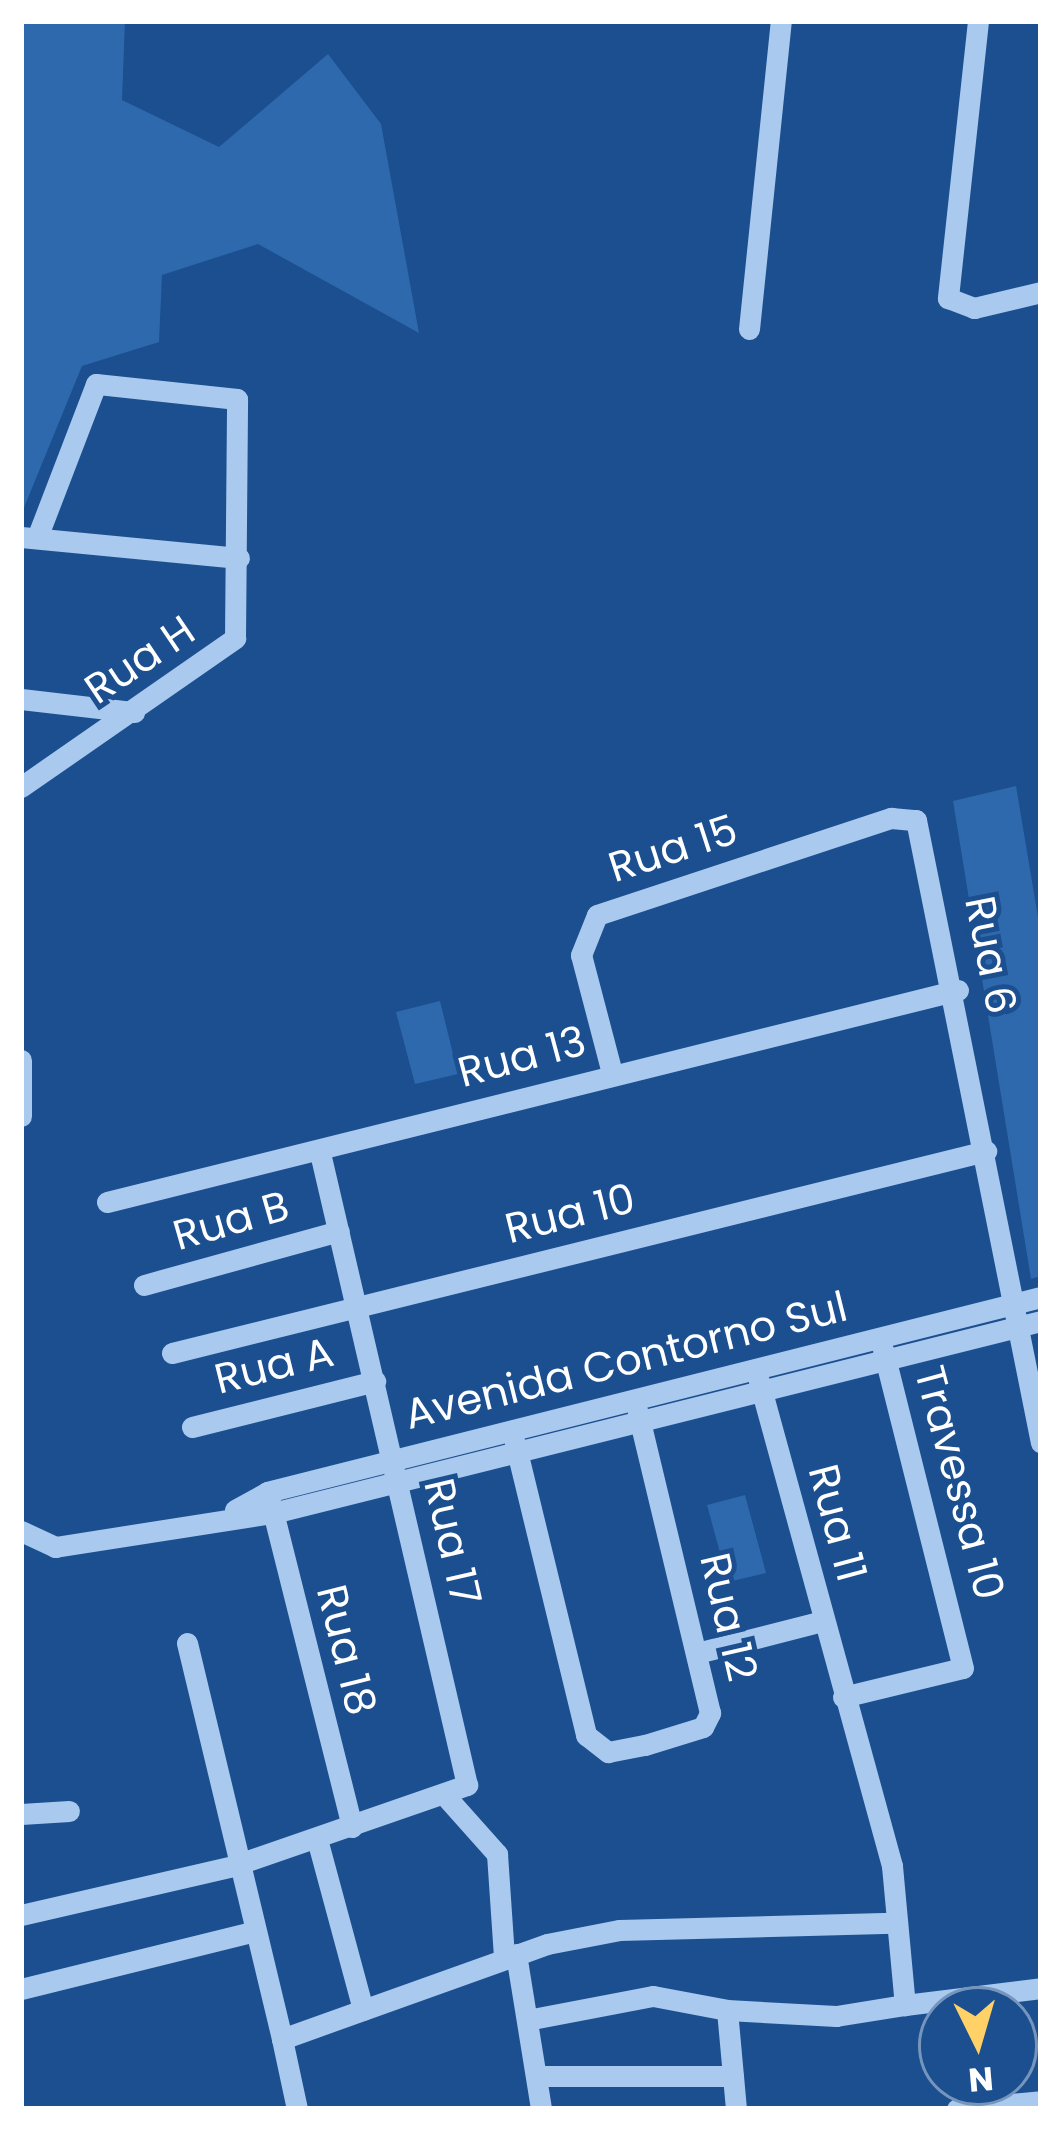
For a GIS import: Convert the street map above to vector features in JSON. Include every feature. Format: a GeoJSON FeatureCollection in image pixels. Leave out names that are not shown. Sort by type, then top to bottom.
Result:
{"type":"FeatureCollection","features":[{"type":"Feature","properties":{"kind":"street"},"geometry":{"type":"LineString","coordinates":[[749,329],[781,21]]}},
{"type":"Feature","properties":{"kind":"street"},"geometry":{"type":"LineString","coordinates":[[978,21],[948,290],[962,308],[1041,292]]}},
{"type":"Feature","properties":{"kind":"street"},"geometry":{"type":"LineString","coordinates":[[96,384],[230,394],[240,406],[239,558],[29,537],[96,384]]}},
{"type":"Feature","properties":{"kind":"street","name":"Rua H"},"geometry":{"type":"LineString","coordinates":[[21,787],[134,712],[237,632],[239,558]]}},
{"type":"Feature","properties":{"kind":"street"},"geometry":{"type":"LineString","coordinates":[[21,699],[134,712]]}},
{"type":"Feature","properties":{"kind":"street","name":"Rua 15"},"geometry":{"type":"LineString","coordinates":[[612,1073],[581,956],[597,915],[891,818],[926,833]]}},
{"type":"Feature","properties":{"kind":"street","name":"Rua 6"},"geometry":{"type":"LineString","coordinates":[[926,833],[986,1151],[1007,1305],[1041,1443]]}},
{"type":"Feature","properties":{"kind":"street","name":"Rua 13"},"geometry":{"type":"LineString","coordinates":[[106,1202],[320,1154],[612,1073],[958,990]]}},
{"type":"Feature","properties":{"kind":"street"},"geometry":{"type":"LineString","coordinates":[[21,1060],[21,1117]]}},
{"type":"Feature","properties":{"kind":"street","name":"Rua 10"},"geometry":{"type":"LineString","coordinates":[[172,1353],[986,1151]]}},
{"type":"Feature","properties":{"kind":"street","name":"Rua 17"},"geometry":{"type":"LineString","coordinates":[[320,1154],[468,1774],[448,1799]]}},
{"type":"Feature","properties":{"kind":"street","name":"Rua B"},"geometry":{"type":"LineString","coordinates":[[144,1286],[339,1231]]}},
{"type":"Feature","properties":{"kind":"street","name":"Avenida Contorno Sul"},"geometry":{"type":"LineString","coordinates":[[759,1380],[880,1337],[1041,1297]]}},
{"type":"Feature","properties":{"kind":"street","name":"Avenida Contorno Sul"},"geometry":{"type":"LineString","coordinates":[[270,1502],[394,1460],[514,1441],[759,1380],[886,1360],[1041,1321]]}},
{"type":"Feature","properties":{"kind":"street","name":"Travessa 10"},"geometry":{"type":"LineString","coordinates":[[843,1696],[955,1674],[963,1649],[880,1337]]}},
{"type":"Feature","properties":{"kind":"street","name":"Rua 11"},"geometry":{"type":"LineString","coordinates":[[759,1380],[892,1867],[893,1923],[905,2005]]}},
{"type":"Feature","properties":{"kind":"street","name":"Rua A"},"geometry":{"type":"LineString","coordinates":[[192,1427],[375,1381]]}},
{"type":"Feature","properties":{"kind":"street","name":"Rua 12"},"geometry":{"type":"LineString","coordinates":[[514,1441],[586,1735],[608,1752],[704,1727],[697,1652],[638,1410]]}},
{"type":"Feature","properties":{"kind":"street","name":"Avenida Contorno Sul"},"geometry":{"type":"LineString","coordinates":[[21,1531],[55,1547],[270,1502],[395,1483],[514,1441]]}},
{"type":"Feature","properties":{"kind":"street","name":"Rua 18"},"geometry":{"type":"LineString","coordinates":[[270,1502],[352,1827]]}},
{"type":"Feature","properties":{"kind":"street"},"geometry":{"type":"LineString","coordinates":[[697,1652],[823,1621]]}},
{"type":"Feature","properties":{"kind":"street"},"geometry":{"type":"LineString","coordinates":[[187,1642],[233,1866],[297,2109]]}},
{"type":"Feature","properties":{"kind":"street"},"geometry":{"type":"LineString","coordinates":[[21,1915],[233,1866],[448,1799],[497,1854],[510,1956],[527,2020],[541,2109]]}},
{"type":"Feature","properties":{"kind":"street"},"geometry":{"type":"LineString","coordinates":[[21,1814],[69,1811]]}},
{"type":"Feature","properties":{"kind":"street"},"geometry":{"type":"LineString","coordinates":[[317,1839],[363,2010]]}},
{"type":"Feature","properties":{"kind":"street"},"geometry":{"type":"LineString","coordinates":[[282,2039],[510,1956],[619,1930],[893,1923]]}},
{"type":"Feature","properties":{"kind":"street"},"geometry":{"type":"LineString","coordinates":[[21,1989],[252,1932]]}},
{"type":"Feature","properties":{"kind":"street"},"geometry":{"type":"LineString","coordinates":[[527,2020],[664,1996],[727,2011],[836,2016],[1041,1988]]}},
{"type":"Feature","properties":{"kind":"street"},"geometry":{"type":"LineString","coordinates":[[727,2011],[736,2109]]}},
{"type":"Feature","properties":{"kind":"street"},"geometry":{"type":"LineString","coordinates":[[537,2076],[733,2076]]}},
{"type":"Feature","properties":{"kind":"street"},"geometry":{"type":"LineString","coordinates":[[957,2109],[1041,2101]]}},
{"type":"Feature","properties":{"kind":"shaded area"},"geometry":{"type":"Polygon","coordinates":[[[21,21],[125,21],[122,100],[219,147],[328,54],[381,124],[419,333],[258,244],[162,275],[159,342],[82,366],[21,515],[21,21]]]}},
{"type":"Feature","properties":{"kind":"shaded area"},"geometry":{"type":"Polygon","coordinates":[[[1016,786],[1041,935],[1041,1276],[1031,1279],[953,801],[1016,786]]]}},
{"type":"Feature","properties":{"kind":"shaded area"},"geometry":{"type":"Polygon","coordinates":[[[440,1001],[458,1074],[415,1084],[396,1012],[440,1001]]]}},
{"type":"Feature","properties":{"kind":"shaded area"},"geometry":{"type":"Polygon","coordinates":[[[745,1495],[766,1573],[728,1582],[707,1505],[745,1495]]]}}]}
